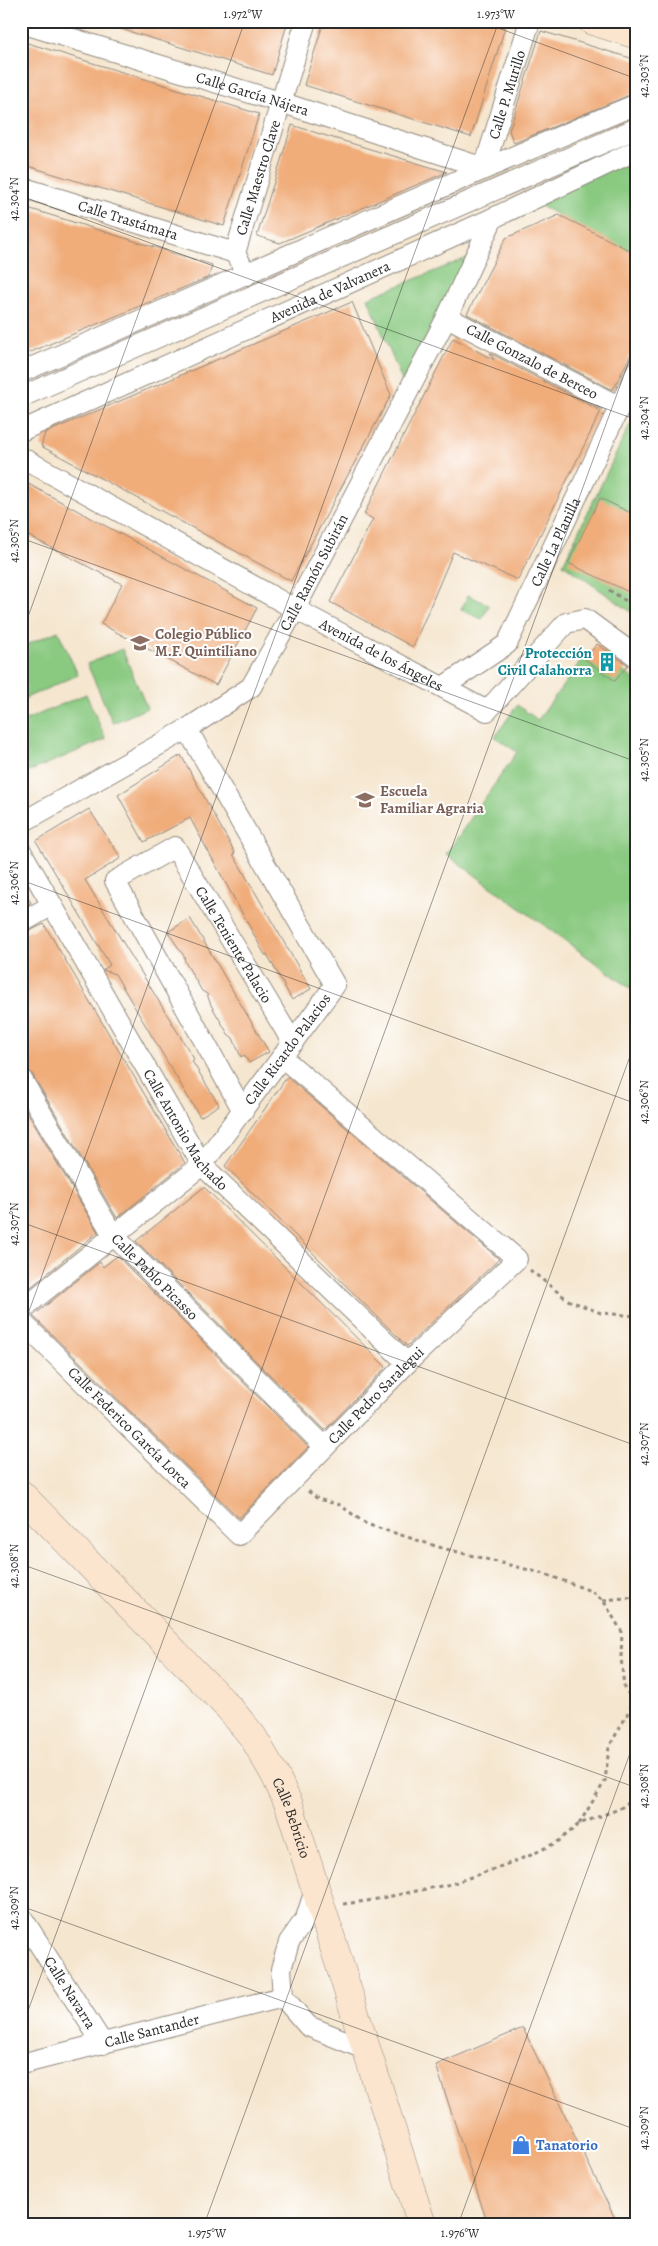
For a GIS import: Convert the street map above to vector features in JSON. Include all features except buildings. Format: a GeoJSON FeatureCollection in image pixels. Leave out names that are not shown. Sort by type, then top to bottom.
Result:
{"type":"FeatureCollection","features":[{"type":"Feature","properties":{"kind":"street","name":"Calle Maestro Clave"},"geometry":{"type":"LineString","coordinates":[[247,275],[235,253],[306,21]]}},
{"type":"Feature","properties":{"kind":"street","name":"Calle P. Murillo"},"geometry":{"type":"LineString","coordinates":[[484,168],[530,21]]}},
{"type":"Feature","properties":{"kind":"street"},"geometry":{"type":"LineString","coordinates":[[592,21],[637,35]]}},
{"type":"Feature","properties":{"kind":"street","name":"Calle García Nájera"},"geometry":{"type":"LineString","coordinates":[[21,23],[280,102],[484,168]]}},
{"type":"Feature","properties":{"kind":"street"},"geometry":{"type":"LineString","coordinates":[[21,372],[247,275],[484,168],[637,104]]}},
{"type":"Feature","properties":{"kind":"street","name":"Avenida de Valvanera"},"geometry":{"type":"LineString","coordinates":[[21,397],[637,128]]}},
{"type":"Feature","properties":{"kind":"street","name":"Avenida de Valvanera"},"geometry":{"type":"LineString","coordinates":[[21,431],[493,218],[637,150]]}},
{"type":"Feature","properties":{"kind":"street","name":"Calle Trastámara"},"geometry":{"type":"LineString","coordinates":[[21,187],[235,253]]}},
{"type":"Feature","properties":{"kind":"street","name":"Calle Ramón Subirán"},"geometry":{"type":"LineString","coordinates":[[21,823],[187,729],[251,687],[295,609],[447,317],[493,218]]}},
{"type":"Feature","properties":{"kind":"street","name":"Calle Gonzalo de Berceo"},"geometry":{"type":"LineString","coordinates":[[447,317],[618,406]]}},
{"type":"Feature","properties":{"kind":"street","name":"Calle La Planilla"},"geometry":{"type":"LineString","coordinates":[[442,687],[507,644],[618,406],[637,370]]}},
{"type":"Feature","properties":{"kind":"street","name":"Avenida de los Ángeles"},"geometry":{"type":"LineString","coordinates":[[21,457],[295,609],[487,711],[566,623],[585,619],[637,657]]}},
{"type":"Feature","properties":{"kind":"street","name":"Calle Ricardo Palacios"},"geometry":{"type":"LineString","coordinates":[[21,1310],[202,1165],[335,985],[187,729]]}},
{"type":"Feature","properties":{"kind":"street","name":"Calle Teniente Palacio"},"geometry":{"type":"LineString","coordinates":[[243,1111],[115,881],[175,847],[288,1050],[517,1259]]}},
{"type":"Feature","properties":{"kind":"street","name":"Calle Antonio Machado"},"geometry":{"type":"LineString","coordinates":[[21,850],[202,1165],[407,1364]]}},
{"type":"Feature","properties":{"kind":"street"},"geometry":{"type":"LineString","coordinates":[[21,923],[52,905]]}},
{"type":"Feature","properties":{"kind":"street","name":"Calle Pablo Picasso"},"geometry":{"type":"LineString","coordinates":[[21,1078],[113,1235],[325,1447]]}},
{"type":"Feature","properties":{"kind":"street","name":"Calle Pedro Saralegui"},"geometry":{"type":"LineString","coordinates":[[239,1535],[407,1364],[517,1259]]}},
{"type":"Feature","properties":{"kind":"street","name":"Calle Federico García Lorca"},"geometry":{"type":"LineString","coordinates":[[21,1321],[239,1535]]}},
{"type":"Feature","properties":{"kind":"street","name":"Calle Bebricio"},"geometry":{"type":"LineString","coordinates":[[21,1494],[230,1709],[252,1736],[275,1775],[289,1805],[422,2225]]}},
{"type":"Feature","properties":{"kind":"street"},"geometry":{"type":"LineString","coordinates":[[319,1897],[289,1942],[281,1969],[283,1997],[308,2026],[367,2050]]}},
{"type":"Feature","properties":{"kind":"street","name":"Calle Navarra"},"geometry":{"type":"LineString","coordinates":[[21,1916],[103,2044]]}},
{"type":"Feature","properties":{"kind":"street","name":"Calle Santander"},"geometry":{"type":"LineString","coordinates":[[21,2064],[283,1997]]}},
{"type":"Feature","properties":{"kind":"path"},"geometry":{"type":"LineString","coordinates":[[609,590],[637,608]]}},
{"type":"Feature","properties":{"kind":"path"},"geometry":{"type":"LineString","coordinates":[[517,1259],[568,1300],[601,1313],[637,1316]]}},
{"type":"Feature","properties":{"kind":"path"},"geometry":{"type":"LineString","coordinates":[[292,1481],[318,1499],[340,1505],[366,1524],[442,1548],[545,1574],[591,1591],[603,1600],[622,1632],[621,1657],[624,1687],[634,1702]]}},
{"type":"Feature","properties":{"kind":"path"},"geometry":{"type":"LineString","coordinates":[[603,1600],[637,1597]]}},
{"type":"Feature","properties":{"kind":"path"},"geometry":{"type":"LineString","coordinates":[[637,1678],[634,1702],[637,1723]]}},
{"type":"Feature","properties":{"kind":"path"},"geometry":{"type":"LineString","coordinates":[[319,1897],[367,1901],[451,1884],[531,1855],[559,1841],[578,1824],[605,1781],[609,1747],[634,1702]]}},
{"type":"Feature","properties":{"kind":"path"},"geometry":{"type":"LineString","coordinates":[[578,1824],[619,1809],[637,1796]]}},
{"type":"Feature","properties":{"kind":"green space"},"geometry":{"type":"Polygon","coordinates":[[[637,150],[637,255],[529,200],[637,150]]]}},
{"type":"Feature","properties":{"kind":"green space"},"geometry":{"type":"Polygon","coordinates":[[[472,256],[403,383],[368,298],[472,256]]]}},
{"type":"Feature","properties":{"kind":"green space"},"geometry":{"type":"Polygon","coordinates":[[[637,410],[637,616],[563,564],[637,410]]]}},
{"type":"Feature","properties":{"kind":"green space"},"geometry":{"type":"Polygon","coordinates":[[[468,595],[489,605],[482,619],[461,610],[468,595]]]}},
{"type":"Feature","properties":{"kind":"green space"},"geometry":{"type":"Polygon","coordinates":[[[58,631],[78,675],[21,700],[21,647],[58,631]]]}},
{"type":"Feature","properties":{"kind":"green space"},"geometry":{"type":"Polygon","coordinates":[[[122,649],[147,708],[113,723],[87,664],[122,649]]]}},
{"type":"Feature","properties":{"kind":"green space"},"geometry":{"type":"Polygon","coordinates":[[[596,653],[637,681],[637,993],[446,854],[517,752],[495,737],[517,705],[538,720],[585,655],[596,653]]]}},
{"type":"Feature","properties":{"kind":"green space"},"geometry":{"type":"Polygon","coordinates":[[[86,694],[106,739],[21,775],[21,722],[86,694]]]}},
{"type":"Feature","properties":{"kind":"place","name":"Colegio Público M.F. Quintiliano"},"geometry":{"type":"Point","coordinates":[140,643]}},
{"type":"Feature","properties":{"kind":"place","name":"Protección Civil Calahorra"},"geometry":{"type":"Point","coordinates":[607,662]}},
{"type":"Feature","properties":{"kind":"place","name":"Escuela Familiar Agraria"},"geometry":{"type":"Point","coordinates":[365,800]}},
{"type":"Feature","properties":{"kind":"place","name":"Tanatorio"},"geometry":{"type":"Point","coordinates":[521,2145]}}]}
